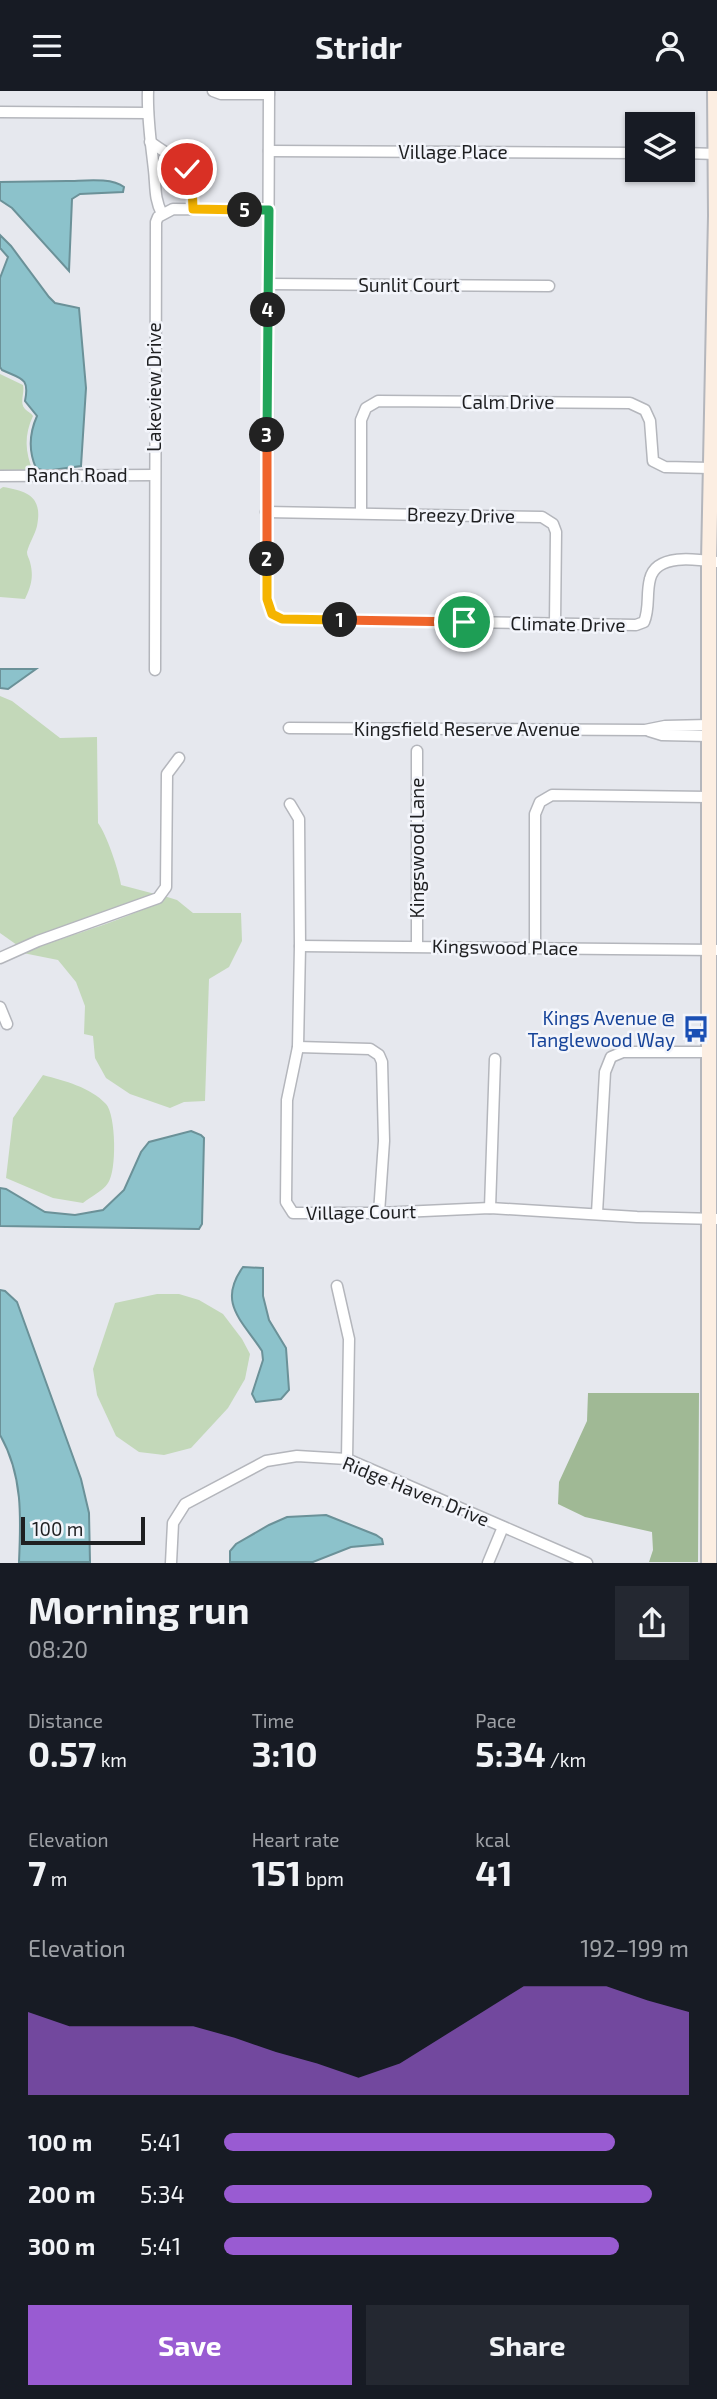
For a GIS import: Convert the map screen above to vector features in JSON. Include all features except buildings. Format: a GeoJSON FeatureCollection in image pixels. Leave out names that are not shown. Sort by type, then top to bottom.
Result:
{"type":"FeatureCollection","features":[{"type":"Feature","properties":{"kind":"main road"},"geometry":{"type":"LineString","coordinates":[[709,1563],[713,1461],[710,1052],[713,950],[709,731],[713,561],[710,468],[717,153],[715,91]]}},
{"type":"Feature","properties":{"kind":"street"},"geometry":{"type":"LineString","coordinates":[[148,91],[156,201],[162,214],[173,209],[269,210],[269,92],[221,94],[213,91]]}},
{"type":"Feature","properties":{"kind":"street"},"geometry":{"type":"LineString","coordinates":[[0,112],[148,113]]}},
{"type":"Feature","properties":{"kind":"street"},"geometry":{"type":"LineString","coordinates":[[150,142],[187,169],[192,185],[193,209]]}},
{"type":"Feature","properties":{"kind":"street","name":"Village Place"},"geometry":{"type":"LineString","coordinates":[[269,151],[625,153]]}},
{"type":"Feature","properties":{"kind":"street"},"geometry":{"type":"LineString","coordinates":[[695,153],[717,153]]}},
{"type":"Feature","properties":{"kind":"street"},"geometry":{"type":"LineString","coordinates":[[155,178],[168,169],[187,169]]}},
{"type":"Feature","properties":{"kind":"street","name":"Climate Drive"},"geometry":{"type":"LineString","coordinates":[[269,210],[267,599],[268,607],[277,617],[636,625],[644,622],[648,614],[650,580],[654,568],[660,563],[713,561]]}},
{"type":"Feature","properties":{"kind":"street","name":"Lakeview Drive"},"geometry":{"type":"LineString","coordinates":[[155,670],[155,229],[158,217],[162,214]]}},
{"type":"Feature","properties":{"kind":"street","name":"Sunlit Court"},"geometry":{"type":"LineString","coordinates":[[268,284],[549,286]]}},
{"type":"Feature","properties":{"kind":"street","name":"Calm Drive"},"geometry":{"type":"LineString","coordinates":[[361,513],[361,420],[366,408],[378,401],[630,403],[645,410],[650,421],[653,461],[665,467],[710,468]]}},
{"type":"Feature","properties":{"kind":"street","name":"Ranch Road"},"geometry":{"type":"LineString","coordinates":[[0,476],[154,475]]}},
{"type":"Feature","properties":{"kind":"street","name":"Breezy Drive"},"geometry":{"type":"LineString","coordinates":[[267,512],[542,517],[552,524],[556,532],[555,623]]}},
{"type":"Feature","properties":{"kind":"street","name":"Kingsfield Reserve Avenue"},"geometry":{"type":"LineString","coordinates":[[289,728],[645,730],[665,726],[709,731]]}},
{"type":"Feature","properties":{"kind":"street","name":"Kingswood Lane"},"geometry":{"type":"LineString","coordinates":[[417,751],[417,946]]}},
{"type":"Feature","properties":{"kind":"street"},"geometry":{"type":"LineString","coordinates":[[0,958],[38,941],[158,898],[166,887],[167,774],[179,758]]}},
{"type":"Feature","properties":{"kind":"street"},"geometry":{"type":"LineString","coordinates":[[535,947],[535,814],[540,802],[552,795],[709,797]]}},
{"type":"Feature","properties":{"kind":"street","name":"Village Court"},"geometry":{"type":"LineString","coordinates":[[290,804],[299,819],[300,946],[298,1047],[287,1100],[286,1202],[293,1213],[379,1213],[490,1208],[713,1219]]}},
{"type":"Feature","properties":{"kind":"street","name":"Kingswood Place"},"geometry":{"type":"LineString","coordinates":[[300,946],[713,950]]}},
{"type":"Feature","properties":{"kind":"street"},"geometry":{"type":"LineString","coordinates":[[0,1007],[7,1024]]}},
{"type":"Feature","properties":{"kind":"street"},"geometry":{"type":"LineString","coordinates":[[298,1047],[369,1049],[379,1055],[382,1062],[384,1141],[379,1213]]}},
{"type":"Feature","properties":{"kind":"street"},"geometry":{"type":"LineString","coordinates":[[597,1213],[605,1072],[611,1057],[623,1052],[710,1052]]}},
{"type":"Feature","properties":{"kind":"street"},"geometry":{"type":"LineString","coordinates":[[490,1208],[495,1059]]}},
{"type":"Feature","properties":{"kind":"street"},"geometry":{"type":"LineString","coordinates":[[337,1286],[349,1339],[346,1459]]}},
{"type":"Feature","properties":{"kind":"street","name":"Ridge Haven Drive"},"geometry":{"type":"LineString","coordinates":[[171,1563],[173,1524],[185,1504],[266,1461],[297,1456],[346,1459],[587,1563]]}},
{"type":"Feature","properties":{"kind":"street"},"geometry":{"type":"LineString","coordinates":[[488,1563],[503,1527]]}},
{"type":"Feature","properties":{"kind":"green space"},"geometry":{"type":"Polygon","coordinates":[[[0,374],[23,385],[23,407],[33,416],[27,443],[33,471],[0,471],[0,374]]]}},
{"type":"Feature","properties":{"kind":"green space"},"geometry":{"type":"Polygon","coordinates":[[[3,487],[26,493],[38,508],[37,526],[27,552],[32,577],[25,599],[0,597],[0,489],[3,487]]]}},
{"type":"Feature","properties":{"kind":"green space"},"geometry":{"type":"Polygon","coordinates":[[[0,696],[12,701],[60,738],[97,737],[98,823],[112,853],[121,885],[155,894],[17,945],[0,933],[0,696]]]}},
{"type":"Feature","properties":{"kind":"green space"},"geometry":{"type":"Polygon","coordinates":[[[164,896],[177,900],[193,913],[241,913],[242,941],[229,967],[209,979],[205,1101],[184,1102],[170,1108],[130,1094],[106,1078],[95,1058],[93,1036],[84,1034],[85,1006],[76,982],[58,960],[23,953],[121,919],[164,896]]]}},
{"type":"Feature","properties":{"kind":"green space"},"geometry":{"type":"Polygon","coordinates":[[[43,1075],[68,1082],[100,1098],[106,1104],[112,1119],[114,1143],[111,1177],[103,1189],[83,1203],[53,1198],[6,1178],[13,1118],[43,1075]]]}},
{"type":"Feature","properties":{"kind":"green space"},"geometry":{"type":"Polygon","coordinates":[[[157,1294],[179,1294],[199,1300],[223,1314],[250,1354],[245,1379],[228,1408],[191,1448],[164,1455],[139,1452],[116,1436],[97,1395],[93,1369],[115,1303],[157,1294]]]}},
{"type":"Feature","properties":{"kind":"green space"},"geometry":{"type":"Polygon","coordinates":[[[588,1393],[699,1393],[698,1562],[649,1562],[653,1550],[652,1532],[585,1517],[558,1504],[559,1482],[587,1421],[588,1393]]]}},
{"type":"Feature","properties":{"kind":"water"},"geometry":{"type":"Polygon","coordinates":[[[89,180],[118,184],[124,187],[123,192],[80,194],[72,199],[69,271],[12,208],[0,200],[0,182],[89,180]]]}},
{"type":"Feature","properties":{"kind":"water"},"geometry":{"type":"Polygon","coordinates":[[[0,235],[55,303],[79,308],[86,388],[81,466],[45,471],[36,468],[31,442],[37,416],[25,401],[25,383],[0,367],[0,278],[8,257],[0,248],[0,235]]]}},
{"type":"Feature","properties":{"kind":"water"},"geometry":{"type":"Polygon","coordinates":[[[0,669],[36,669],[8,689],[0,688],[0,669]]]}},
{"type":"Feature","properties":{"kind":"water"},"geometry":{"type":"Polygon","coordinates":[[[191,1131],[204,1138],[202,1224],[199,1229],[0,1226],[0,1188],[45,1212],[75,1215],[103,1210],[124,1190],[141,1152],[149,1142],[191,1131]]]}},
{"type":"Feature","properties":{"kind":"water"},"geometry":{"type":"Polygon","coordinates":[[[243,1267],[263,1268],[263,1296],[269,1320],[286,1348],[289,1390],[281,1399],[256,1402],[252,1394],[263,1360],[262,1351],[240,1320],[232,1301],[232,1291],[243,1267]]]}},
{"type":"Feature","properties":{"kind":"water"},"geometry":{"type":"Polygon","coordinates":[[[0,1290],[17,1302],[81,1479],[89,1513],[90,1562],[19,1562],[20,1513],[17,1481],[8,1450],[0,1435],[0,1290]]]}},
{"type":"Feature","properties":{"kind":"water"},"geometry":{"type":"Polygon","coordinates":[[[326,1515],[376,1535],[382,1539],[383,1544],[351,1547],[313,1562],[230,1562],[230,1551],[236,1544],[269,1525],[287,1517],[326,1515]]]}},
{"type":"Feature","properties":{"kind":"place","name":"Kings Avenue @ Tanglewood Way"},"geometry":{"type":"Point","coordinates":[696,1029]}},
{"type":"Feature","properties":{"kind":"route"},"geometry":{"type":"LineString","coordinates":[[187,169],[192,185],[193,209],[269,210],[267,599],[272,614],[282,619],[464,622]]}}]}
